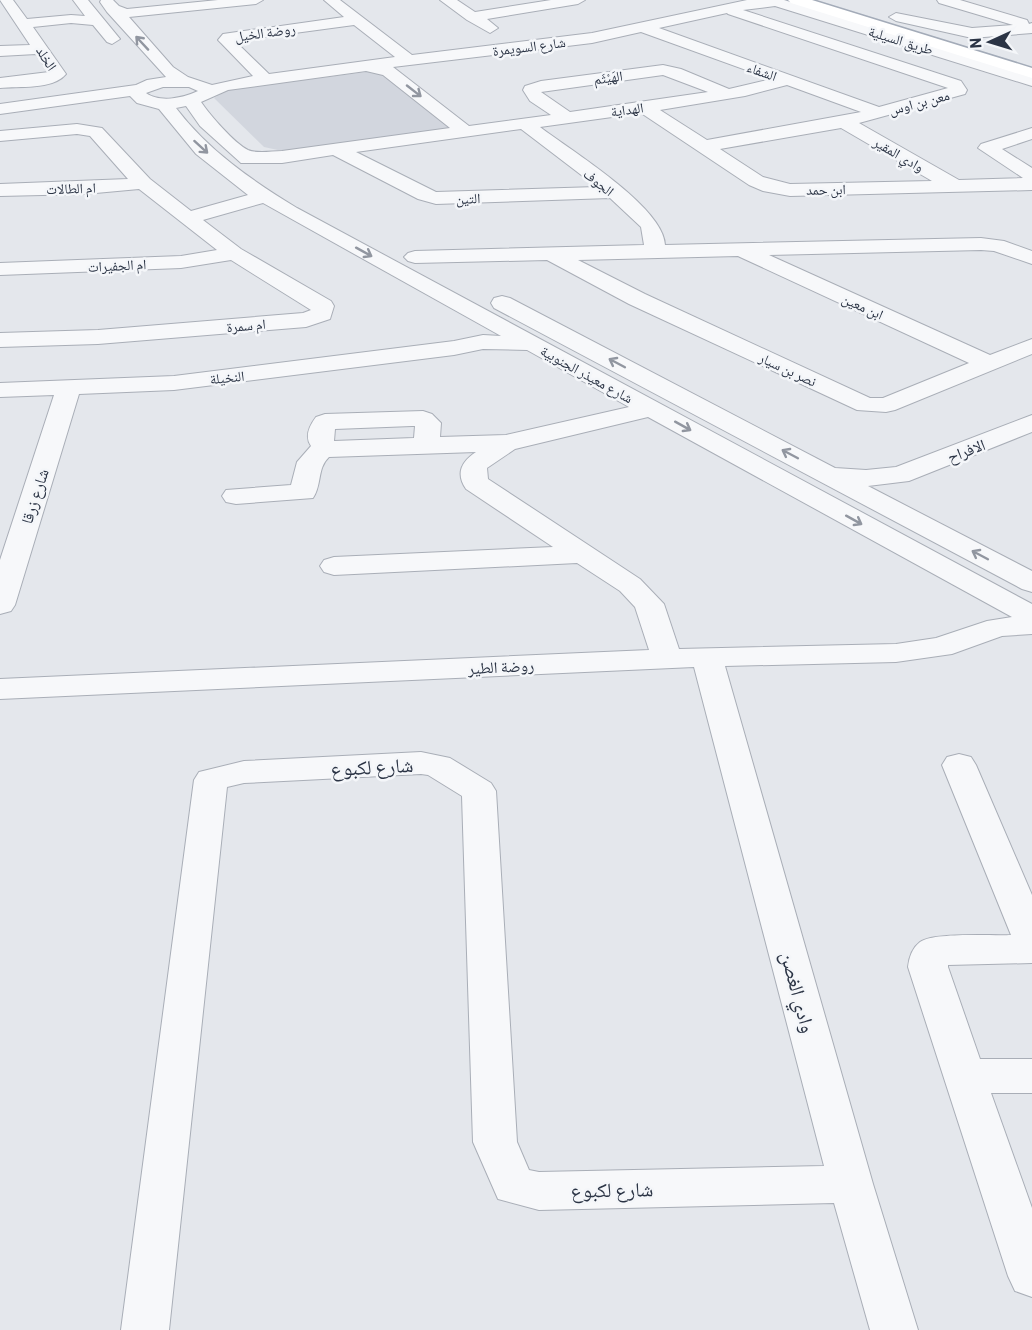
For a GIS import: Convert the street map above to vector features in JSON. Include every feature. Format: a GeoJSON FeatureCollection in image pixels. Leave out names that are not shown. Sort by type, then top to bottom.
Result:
{"type":"FeatureCollection","features":[{"type":"Feature","properties":{"kind":"main road","name":"طريق السيلية"},"geometry":{"type":"LineString","coordinates":[[842,0],[896,17],[1014,48]]}},
{"type":"Feature","properties":{"kind":"main road","name":"طريق السيلية"},"geometry":{"type":"LineString","coordinates":[[800,5],[859,19],[1032,73]]}},
{"type":"Feature","properties":{"kind":"street"},"geometry":{"type":"LineString","coordinates":[[123,23],[132,16],[195,3],[256,0]]}},
{"type":"Feature","properties":{"kind":"street"},"geometry":{"type":"LineString","coordinates":[[331,0],[410,61]]}},
{"type":"Feature","properties":{"kind":"street"},"geometry":{"type":"LineString","coordinates":[[447,0],[518,47]]}},
{"type":"Feature","properties":{"kind":"street"},"geometry":{"type":"LineString","coordinates":[[896,17],[963,32],[1014,48],[1032,27],[944,0]]}},
{"type":"Feature","properties":{"kind":"street"},"geometry":{"type":"LineString","coordinates":[[472,17],[570,1]]}},
{"type":"Feature","properties":{"kind":"street","name":"شارع السويمرة"},"geometry":{"type":"LineString","coordinates":[[194,89],[263,77],[592,38],[645,28],[753,2],[773,1]]}},
{"type":"Feature","properties":{"kind":"street","name":"طريق السيلية"},"geometry":{"type":"LineString","coordinates":[[773,1],[800,5],[1032,81]]}},
{"type":"Feature","properties":{"kind":"street","name":"الخلد"},"geometry":{"type":"LineString","coordinates":[[0,83],[54,77],[58,74],[41,48],[5,3]]}},
{"type":"Feature","properties":{"kind":"street"},"geometry":{"type":"LineString","coordinates":[[109,4],[127,13],[149,12]]}},
{"type":"Feature","properties":{"kind":"street","name":"شارع معيذر الجنوبية"},"geometry":{"type":"LineString","coordinates":[[109,4],[123,23],[167,70],[194,89],[206,122],[241,153],[304,198],[415,256],[453,265],[826,473],[1032,583]]}},
{"type":"Feature","properties":{"kind":"street","name":"معن بن اوس"},"geometry":{"type":"LineString","coordinates":[[706,146],[844,122],[955,92],[959,88],[727,9]]}},
{"type":"Feature","properties":{"kind":"street"},"geometry":{"type":"LineString","coordinates":[[89,11],[120,47]]}},
{"type":"Feature","properties":{"kind":"street","name":"الخلد"},"geometry":{"type":"LineString","coordinates":[[22,24],[64,19],[89,11]]}},
{"type":"Feature","properties":{"kind":"street","name":"روضة الخيل"},"geometry":{"type":"LineString","coordinates":[[263,77],[226,40],[228,37],[233,34],[357,20]]}},
{"type":"Feature","properties":{"kind":"street","name":"الشفاء"},"geometry":{"type":"LineString","coordinates":[[645,28],[880,113]]}},
{"type":"Feature","properties":{"kind":"street"},"geometry":{"type":"LineString","coordinates":[[0,51],[41,48]]}},
{"type":"Feature","properties":{"kind":"street"},"geometry":{"type":"LineString","coordinates":[[364,66],[388,71],[466,132]]}},
{"type":"Feature","properties":{"kind":"street","name":"شارع معيذر الجنوبية"},"geometry":{"type":"LineString","coordinates":[[141,69],[147,74],[149,94],[196,144],[231,172],[269,173]]}},
{"type":"Feature","properties":{"kind":"street","name":"الهَيْثَم"},"geometry":{"type":"LineString","coordinates":[[567,118],[536,97],[531,90],[541,86],[663,70],[675,72],[727,94]]}},
{"type":"Feature","properties":{"kind":"street","name":"شارع السويمرة"},"geometry":{"type":"LineString","coordinates":[[194,89],[306,73]]}},
{"type":"Feature","properties":{"kind":"street","name":"الهداية"},"geometry":{"type":"LineString","coordinates":[[269,173],[335,149],[644,107],[727,94],[786,80]]}},
{"type":"Feature","properties":{"kind":"street"},"geometry":{"type":"LineString","coordinates":[[149,94],[194,89]]}},
{"type":"Feature","properties":{"kind":"street","name":"ام سمرة"},"geometry":{"type":"LineString","coordinates":[[2,123],[16,111],[31,106],[149,94]]}},
{"type":"Feature","properties":{"kind":"street","name":"ابن حمد"},"geometry":{"type":"LineString","coordinates":[[644,107],[756,181],[770,187],[790,190],[1032,184]]}},
{"type":"Feature","properties":{"kind":"street","name":"وادي المقير"},"geometry":{"type":"LineString","coordinates":[[844,122],[955,186]]}},
{"type":"Feature","properties":{"kind":"street","name":"ام سمرة"},"geometry":{"type":"LineString","coordinates":[[0,340],[98,337],[306,320],[322,314],[323,306],[234,253],[188,218],[143,183],[96,132],[2,123]]}},
{"type":"Feature","properties":{"kind":"street","name":"الجوف"},"geometry":{"type":"LineString","coordinates":[[525,124],[647,221],[656,241],[654,251]]}},
{"type":"Feature","properties":{"kind":"street"},"geometry":{"type":"LineString","coordinates":[[1032,133],[987,148],[1032,176]]}},
{"type":"Feature","properties":{"kind":"street","name":"التين"},"geometry":{"type":"LineString","coordinates":[[335,149],[425,195],[436,198],[613,192]]}},
{"type":"Feature","properties":{"kind":"street"},"geometry":{"type":"LineString","coordinates":[[188,218],[257,199],[269,173]]}},
{"type":"Feature","properties":{"kind":"street","name":"شارع معيذر الجنوبية"},"geometry":{"type":"LineString","coordinates":[[269,173],[280,206],[1032,616]]}},
{"type":"Feature","properties":{"kind":"street","name":"ام الطالات"},"geometry":{"type":"LineString","coordinates":[[0,190],[104,187],[143,183]]}},
{"type":"Feature","properties":{"kind":"street"},"geometry":{"type":"LineString","coordinates":[[238,206],[264,204],[280,206]]}},
{"type":"Feature","properties":{"kind":"street"},"geometry":{"type":"LineString","coordinates":[[453,265],[552,254],[981,244],[997,245],[1032,258]]}},
{"type":"Feature","properties":{"kind":"street","name":"ابن معين"},"geometry":{"type":"LineString","coordinates":[[738,249],[989,363]]}},
{"type":"Feature","properties":{"kind":"street","name":"ام الجفيرات"},"geometry":{"type":"LineString","coordinates":[[0,269],[181,262],[234,253]]}},
{"type":"Feature","properties":{"kind":"street","name":"نصر بن سيار"},"geometry":{"type":"LineString","coordinates":[[552,254],[636,299],[866,405],[886,405],[1032,346]]}},
{"type":"Feature","properties":{"kind":"street","name":"النخيلة"},"geometry":{"type":"LineString","coordinates":[[454,348],[484,335],[489,326],[479,315]]}},
{"type":"Feature","properties":{"kind":"street","name":"النخيلة"},"geometry":{"type":"LineString","coordinates":[[0,390],[174,383],[495,341],[535,345]]}},
{"type":"Feature","properties":{"kind":"street","name":"شارع زرقا"},"geometry":{"type":"LineString","coordinates":[[0,605],[69,387]]}},
{"type":"Feature","properties":{"kind":"street"},"geometry":{"type":"LineString","coordinates":[[237,496],[303,492],[306,466],[310,459],[325,447],[330,449],[506,443],[651,409]]}},
{"type":"Feature","properties":{"kind":"street","name":"الافراح"},"geometry":{"type":"LineString","coordinates":[[826,473],[866,478],[900,475],[1032,423]]}},
{"type":"Feature","properties":{"kind":"street"},"geometry":{"type":"LineString","coordinates":[[1008,433],[1032,445]]}},
{"type":"Feature","properties":{"kind":"street"},"geometry":{"type":"LineString","coordinates":[[506,443],[475,464],[473,472],[476,483],[630,585],[650,604],[667,659]]}},
{"type":"Feature","properties":{"kind":"street"},"geometry":{"type":"LineString","coordinates":[[427,446],[473,472]]}},
{"type":"Feature","properties":{"kind":"street"},"geometry":{"type":"LineString","coordinates":[[893,509],[890,495],[891,485],[900,475]]}},
{"type":"Feature","properties":{"kind":"street"},"geometry":{"type":"LineString","coordinates":[[334,566],[583,554]]}},
{"type":"Feature","properties":{"kind":"street"},"geometry":{"type":"LineString","coordinates":[[985,591],[1000,612],[998,627]]}},
{"type":"Feature","properties":{"kind":"street","name":"روضة الطير"},"geometry":{"type":"LineString","coordinates":[[0,688],[706,657],[922,651],[960,641],[998,627],[1032,625]]}},
{"type":"Feature","properties":{"kind":"street","name":"وادي الغصن"},"geometry":{"type":"LineString","coordinates":[[706,657],[891,1329]]}},
{"type":"Feature","properties":{"kind":"street","name":"شارع لكبوع"},"geometry":{"type":"LineString","coordinates":[[142,1327],[212,780],[228,775],[244,772],[421,763],[438,766],[479,791],[495,1142],[514,1186],[539,1191],[851,1184]]}},
{"type":"Feature","properties":{"kind":"street"},"geometry":{"type":"LineString","coordinates":[[959,765],[1032,940]]}},
{"type":"Feature","properties":{"kind":"street"},"geometry":{"type":"LineString","coordinates":[[1028,1253],[964,1076],[928,967],[929,957],[935,951],[1032,948]]}},
{"type":"Feature","properties":{"kind":"street"},"geometry":{"type":"LineString","coordinates":[[964,1076],[1032,1076]]}},
{"type":"Feature","properties":{"kind":"shaded area"},"geometry":{"type":"Polygon","coordinates":[[[382,70],[461,128],[287,152],[264,147],[214,98],[227,90],[382,70]]]}}]}
